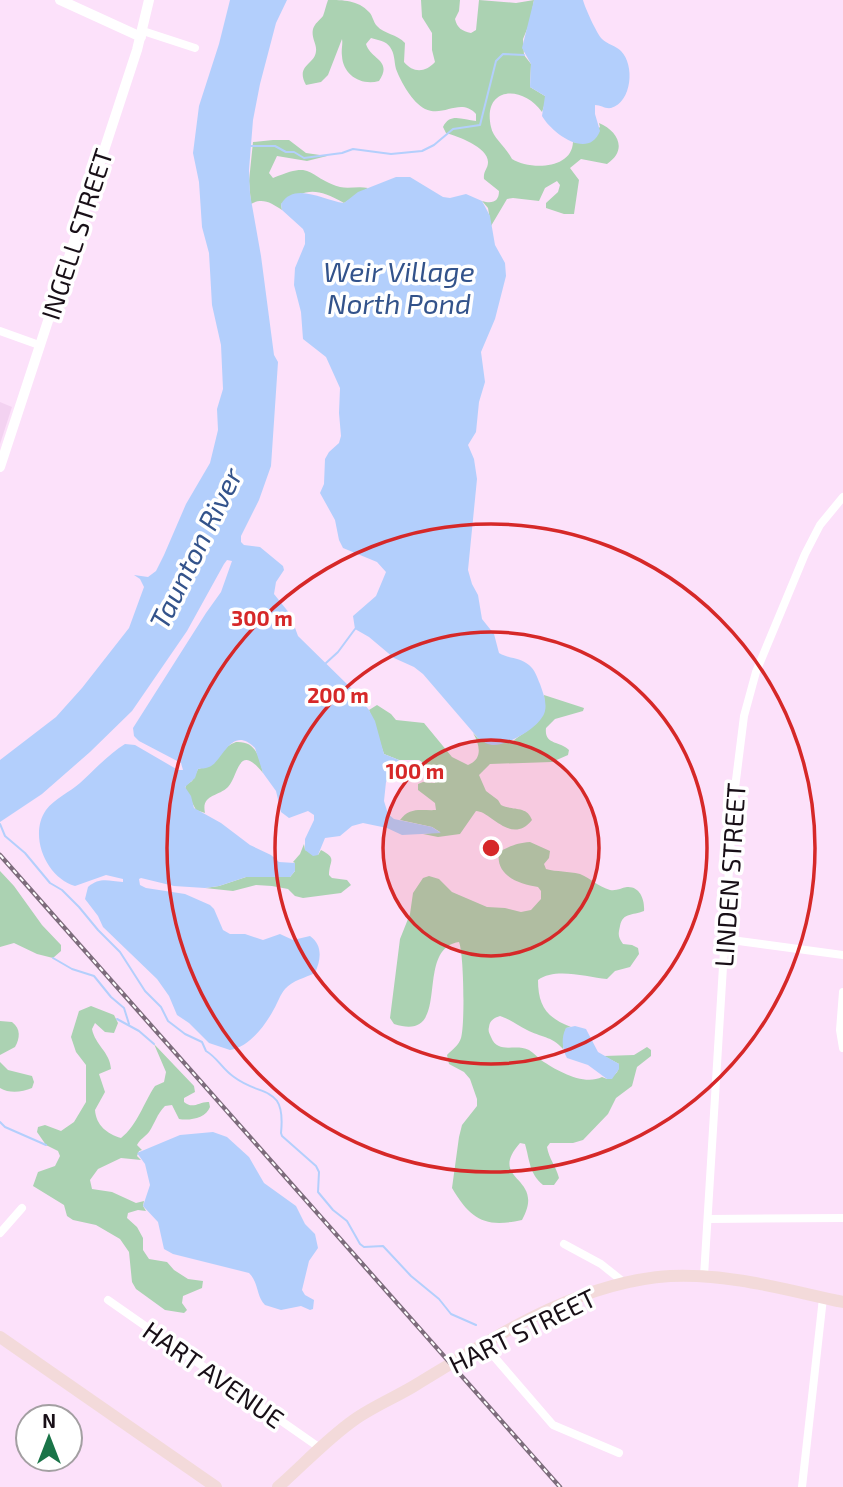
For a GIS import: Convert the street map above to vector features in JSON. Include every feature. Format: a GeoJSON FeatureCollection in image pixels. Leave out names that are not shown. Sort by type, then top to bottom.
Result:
{"type":"FeatureCollection","features":[{"type":"Feature","properties":{"kind":"main road","name":"HART STREET"},"geometry":{"type":"LineString","coordinates":[[278,1487],[361,1415],[562,1304],[626,1284],[667,1276],[704,1276],[754,1283],[843,1302]]}},
{"type":"Feature","properties":{"kind":"main road"},"geometry":{"type":"LineString","coordinates":[[0,1337],[216,1487]]}},
{"type":"Feature","properties":{"kind":"street"},"geometry":{"type":"LineString","coordinates":[[60,0],[142,34],[195,48]]}},
{"type":"Feature","properties":{"kind":"street","name":"INGELL STREET"},"geometry":{"type":"LineString","coordinates":[[0,467],[142,34],[149,0]]}},
{"type":"Feature","properties":{"kind":"street"},"geometry":{"type":"LineString","coordinates":[[0,331],[39,345]]}},
{"type":"Feature","properties":{"kind":"street","name":"LINDEN STREET"},"geometry":{"type":"LineString","coordinates":[[704,1276],[733,804],[746,703],[755,672],[804,554],[820,525],[843,497]]}},
{"type":"Feature","properties":{"kind":"street"},"geometry":{"type":"LineString","coordinates":[[724,939],[843,954]]}},
{"type":"Feature","properties":{"kind":"street"},"geometry":{"type":"LineString","coordinates":[[843,992],[840,1030],[843,1048]]}},
{"type":"Feature","properties":{"kind":"street"},"geometry":{"type":"LineString","coordinates":[[0,1233],[22,1208]]}},
{"type":"Feature","properties":{"kind":"street"},"geometry":{"type":"LineString","coordinates":[[708,1219],[843,1218]]}},
{"type":"Feature","properties":{"kind":"street"},"geometry":{"type":"LineString","coordinates":[[564,1244],[601,1264],[626,1284]]}},
{"type":"Feature","properties":{"kind":"street"},"geometry":{"type":"LineString","coordinates":[[802,1487],[823,1298]]}},
{"type":"Feature","properties":{"kind":"street","name":"HART AVENUE"},"geometry":{"type":"LineString","coordinates":[[108,1300],[320,1448]]}},
{"type":"Feature","properties":{"kind":"street"},"geometry":{"type":"LineString","coordinates":[[484,1345],[552,1425],[619,1453]]}},
{"type":"Feature","properties":{"kind":"shaded area"},"geometry":{"type":"Polygon","coordinates":[[[0,402],[12,407],[0,444],[0,402]]]}},
{"type":"Feature","properties":{"kind":"green space"},"geometry":{"type":"Polygon","coordinates":[[[328,0],[350,2],[365,8],[380,29],[405,43],[404,62],[419,70],[435,62],[432,33],[422,17],[421,0],[460,0],[456,22],[460,29],[471,33],[476,30],[479,0],[516,3],[534,0],[530,22],[523,39],[524,55],[531,64],[530,87],[545,96],[546,100],[542,112],[524,97],[506,94],[498,97],[492,104],[490,114],[494,135],[512,159],[519,163],[548,165],[565,158],[571,151],[573,142],[579,143],[600,127],[599,123],[606,126],[618,141],[617,153],[607,164],[581,159],[570,168],[579,180],[574,214],[546,208],[546,203],[558,192],[560,185],[557,181],[545,188],[539,201],[507,199],[491,226],[488,208],[482,201],[494,201],[498,198],[499,191],[484,179],[487,157],[478,147],[446,133],[443,127],[453,118],[476,121],[476,114],[464,107],[432,111],[420,106],[404,86],[396,69],[393,52],[386,43],[371,38],[366,44],[384,69],[379,81],[366,82],[349,74],[343,63],[342,39],[328,75],[321,82],[306,85],[303,78],[304,69],[316,51],[313,29],[323,16],[328,0]]]}},
{"type":"Feature","properties":{"kind":"green space"},"geometry":{"type":"Polygon","coordinates":[[[289,140],[306,153],[327,156],[307,161],[277,156],[269,173],[273,178],[303,170],[340,187],[368,188],[344,203],[312,192],[298,195],[281,204],[282,210],[263,201],[251,204],[249,181],[253,142],[289,140]]]}},
{"type":"Feature","properties":{"kind":"green space"},"geometry":{"type":"Polygon","coordinates":[[[544,695],[584,708],[583,711],[555,719],[546,728],[547,737],[569,750],[568,755],[552,762],[490,764],[479,775],[486,791],[501,805],[523,810],[530,815],[532,820],[524,827],[509,829],[476,811],[460,834],[438,837],[423,834],[440,832],[432,827],[400,820],[412,811],[436,810],[435,803],[418,790],[418,784],[435,783],[433,772],[419,760],[399,760],[384,754],[369,710],[377,705],[396,720],[424,723],[452,757],[468,765],[476,759],[479,751],[473,733],[478,738],[513,741],[541,718],[544,695]]]}},
{"type":"Feature","properties":{"kind":"green space"},"geometry":{"type":"Polygon","coordinates":[[[236,742],[248,744],[256,751],[263,773],[249,760],[244,761],[228,787],[205,802],[205,813],[196,810],[185,789],[186,785],[192,781],[198,769],[210,764],[225,748],[236,742]]]}},
{"type":"Feature","properties":{"kind":"green space"},"geometry":{"type":"Polygon","coordinates":[[[530,842],[550,851],[544,864],[546,869],[580,874],[610,890],[632,887],[638,891],[644,902],[644,911],[623,918],[619,938],[623,944],[638,948],[639,954],[630,967],[615,971],[607,979],[562,973],[538,980],[540,997],[546,1010],[556,1020],[571,1027],[566,1028],[563,1049],[550,1039],[500,1016],[490,1025],[489,1032],[494,1042],[502,1047],[529,1050],[563,1073],[587,1080],[602,1077],[607,1079],[617,1072],[619,1064],[604,1056],[634,1055],[647,1047],[651,1050],[651,1056],[637,1067],[632,1086],[616,1098],[608,1114],[583,1140],[550,1143],[548,1151],[559,1178],[554,1185],[543,1185],[538,1180],[525,1144],[520,1143],[511,1156],[509,1165],[527,1194],[528,1205],[522,1220],[498,1223],[480,1219],[473,1214],[452,1188],[462,1125],[477,1106],[470,1079],[464,1072],[449,1064],[447,1055],[459,1043],[462,1031],[463,974],[459,942],[445,948],[438,961],[429,1009],[423,1021],[412,1027],[394,1024],[390,1018],[400,939],[410,914],[413,893],[423,878],[429,876],[439,879],[452,892],[487,907],[521,912],[531,910],[541,899],[541,891],[538,887],[523,884],[510,877],[501,867],[499,860],[499,852],[530,842]]]}},
{"type":"Feature","properties":{"kind":"green space"},"geometry":{"type":"Polygon","coordinates":[[[304,844],[305,850],[318,855],[321,850],[329,856],[329,875],[347,880],[351,885],[341,893],[303,898],[295,896],[288,889],[272,886],[256,885],[233,891],[205,888],[246,877],[290,877],[295,871],[293,862],[304,844]]]}},
{"type":"Feature","properties":{"kind":"green space"},"geometry":{"type":"Polygon","coordinates":[[[0,871],[61,945],[61,951],[53,958],[14,943],[0,947],[0,871]]]}},
{"type":"Feature","properties":{"kind":"green space"},"geometry":{"type":"Polygon","coordinates":[[[91,1006],[114,1015],[118,1023],[114,1033],[105,1032],[95,1023],[92,1029],[111,1069],[99,1074],[105,1092],[95,1110],[100,1124],[107,1131],[121,1138],[127,1133],[155,1086],[164,1082],[166,1072],[154,1044],[194,1086],[195,1092],[184,1098],[184,1102],[193,1105],[209,1102],[210,1107],[205,1114],[188,1120],[179,1119],[172,1105],[165,1106],[149,1132],[137,1145],[142,1150],[137,1156],[141,1160],[121,1158],[98,1169],[90,1180],[92,1189],[112,1192],[136,1203],[144,1201],[146,1211],[128,1213],[127,1218],[137,1227],[143,1238],[143,1250],[149,1259],[167,1262],[188,1279],[203,1281],[202,1288],[183,1296],[182,1303],[187,1310],[184,1313],[165,1310],[136,1289],[132,1282],[129,1252],[120,1239],[96,1225],[73,1220],[67,1216],[64,1205],[33,1186],[38,1172],[55,1166],[60,1156],[58,1151],[46,1145],[37,1132],[38,1127],[45,1125],[61,1131],[74,1122],[86,1102],[86,1065],[76,1052],[71,1037],[79,1011],[91,1006]]]}},
{"type":"Feature","properties":{"kind":"green space"},"geometry":{"type":"Polygon","coordinates":[[[0,1021],[12,1022],[19,1034],[15,1047],[0,1055],[0,1021]]]}},
{"type":"Feature","properties":{"kind":"green space"},"geometry":{"type":"Polygon","coordinates":[[[0,1062],[8,1070],[32,1076],[32,1088],[16,1092],[0,1088],[0,1062]]]}},
{"type":"Feature","properties":{"kind":"water","name":"Taunton River"},"geometry":{"type":"Polygon","coordinates":[[[230,0],[287,0],[276,23],[253,120],[250,194],[274,355],[278,362],[271,466],[259,500],[241,536],[241,542],[244,545],[260,547],[283,566],[284,570],[276,582],[274,594],[290,614],[298,636],[352,689],[375,721],[384,754],[399,760],[386,782],[384,801],[388,814],[394,819],[432,827],[441,833],[402,835],[387,828],[363,823],[352,826],[340,836],[325,838],[318,855],[313,856],[305,850],[305,839],[314,815],[308,811],[289,818],[281,812],[276,791],[263,773],[255,748],[240,740],[234,742],[214,764],[198,769],[195,778],[185,787],[194,808],[279,862],[295,863],[295,871],[290,877],[246,877],[205,888],[174,886],[141,878],[140,885],[185,894],[210,905],[223,930],[230,934],[245,934],[263,940],[280,934],[293,940],[310,936],[320,953],[315,973],[288,986],[256,1035],[244,1045],[230,1050],[209,1043],[177,1015],[169,996],[157,979],[103,927],[85,899],[88,887],[92,884],[104,880],[123,882],[123,879],[106,875],[75,886],[65,882],[43,855],[39,832],[41,820],[49,806],[125,744],[135,745],[178,770],[183,770],[181,763],[139,741],[134,736],[133,728],[221,592],[232,561],[227,560],[224,564],[187,631],[132,711],[42,794],[0,822],[0,760],[56,717],[129,628],[144,587],[134,575],[148,577],[156,571],[186,504],[210,463],[218,430],[217,409],[223,389],[221,345],[212,305],[209,253],[202,227],[199,182],[193,153],[199,106],[230,0]]]}},
{"type":"Feature","properties":{"kind":"water"},"geometry":{"type":"Polygon","coordinates":[[[534,0],[583,0],[600,36],[619,49],[628,65],[629,82],[623,99],[611,108],[595,105],[600,131],[594,140],[587,144],[570,141],[553,129],[542,116],[545,96],[530,87],[531,64],[522,48],[534,0]]]}},
{"type":"Feature","properties":{"kind":"water","name":"Weir Village North Pond"},"geometry":{"type":"Polygon","coordinates":[[[396,177],[410,177],[443,197],[466,194],[482,201],[490,216],[495,245],[505,263],[506,276],[495,319],[481,352],[485,382],[479,402],[476,432],[468,445],[474,459],[477,479],[468,570],[478,595],[482,619],[494,634],[499,653],[526,662],[531,667],[540,684],[545,711],[543,717],[531,729],[515,739],[499,744],[490,745],[478,738],[423,674],[394,658],[355,629],[353,616],[376,596],[386,572],[377,562],[343,548],[335,520],[320,493],[324,484],[325,459],[339,443],[341,436],[340,388],[326,357],[303,339],[301,312],[294,285],[295,268],[305,244],[305,234],[282,210],[281,204],[287,197],[302,193],[344,203],[358,192],[396,177]]]}},
{"type":"Feature","properties":{"kind":"water"},"geometry":{"type":"Polygon","coordinates":[[[575,1026],[586,1029],[598,1052],[619,1064],[619,1069],[612,1079],[607,1079],[588,1065],[567,1058],[563,1035],[566,1028],[575,1026]]]}},
{"type":"Feature","properties":{"kind":"water"},"geometry":{"type":"Polygon","coordinates":[[[213,1132],[227,1137],[249,1157],[264,1183],[296,1206],[305,1224],[315,1234],[318,1248],[309,1261],[302,1290],[314,1300],[313,1309],[301,1306],[281,1310],[265,1305],[249,1273],[173,1254],[164,1249],[158,1222],[143,1206],[150,1185],[145,1164],[137,1153],[180,1135],[213,1132]]]}},
{"type":"Feature","properties":{"kind":"waterway"},"geometry":{"type":"LineString","coordinates":[[251,146],[275,146],[304,158],[353,149],[391,154],[422,151],[453,129],[480,125],[496,61],[503,54],[524,55]]}},
{"type":"Feature","properties":{"kind":"waterway"},"geometry":{"type":"LineString","coordinates":[[326,663],[355,629]]}},
{"type":"Feature","properties":{"kind":"waterway"},"geometry":{"type":"LineString","coordinates":[[0,824],[5,836],[25,853],[50,883],[62,890],[79,907],[120,952],[145,991],[161,1007],[168,1021],[185,1034],[202,1042],[206,1051],[234,1077],[276,1099],[282,1117],[282,1136],[316,1166],[319,1172],[318,1192],[333,1210],[347,1221],[360,1244],[364,1247],[383,1246],[411,1276],[439,1299],[451,1314],[476,1325]]}},
{"type":"Feature","properties":{"kind":"waterway"},"geometry":{"type":"LineString","coordinates":[[53,958],[72,969],[94,976],[124,1008],[129,1024]]}},
{"type":"Feature","properties":{"kind":"waterway"},"geometry":{"type":"LineString","coordinates":[[117,1019],[139,1031],[154,1044]]}},
{"type":"Feature","properties":{"kind":"waterway"},"geometry":{"type":"LineString","coordinates":[[0,1122],[5,1127],[46,1145]]}},
{"type":"Feature","properties":{"kind":"railway"},"geometry":{"type":"LineString","coordinates":[[0,855],[560,1487]]}}]}
